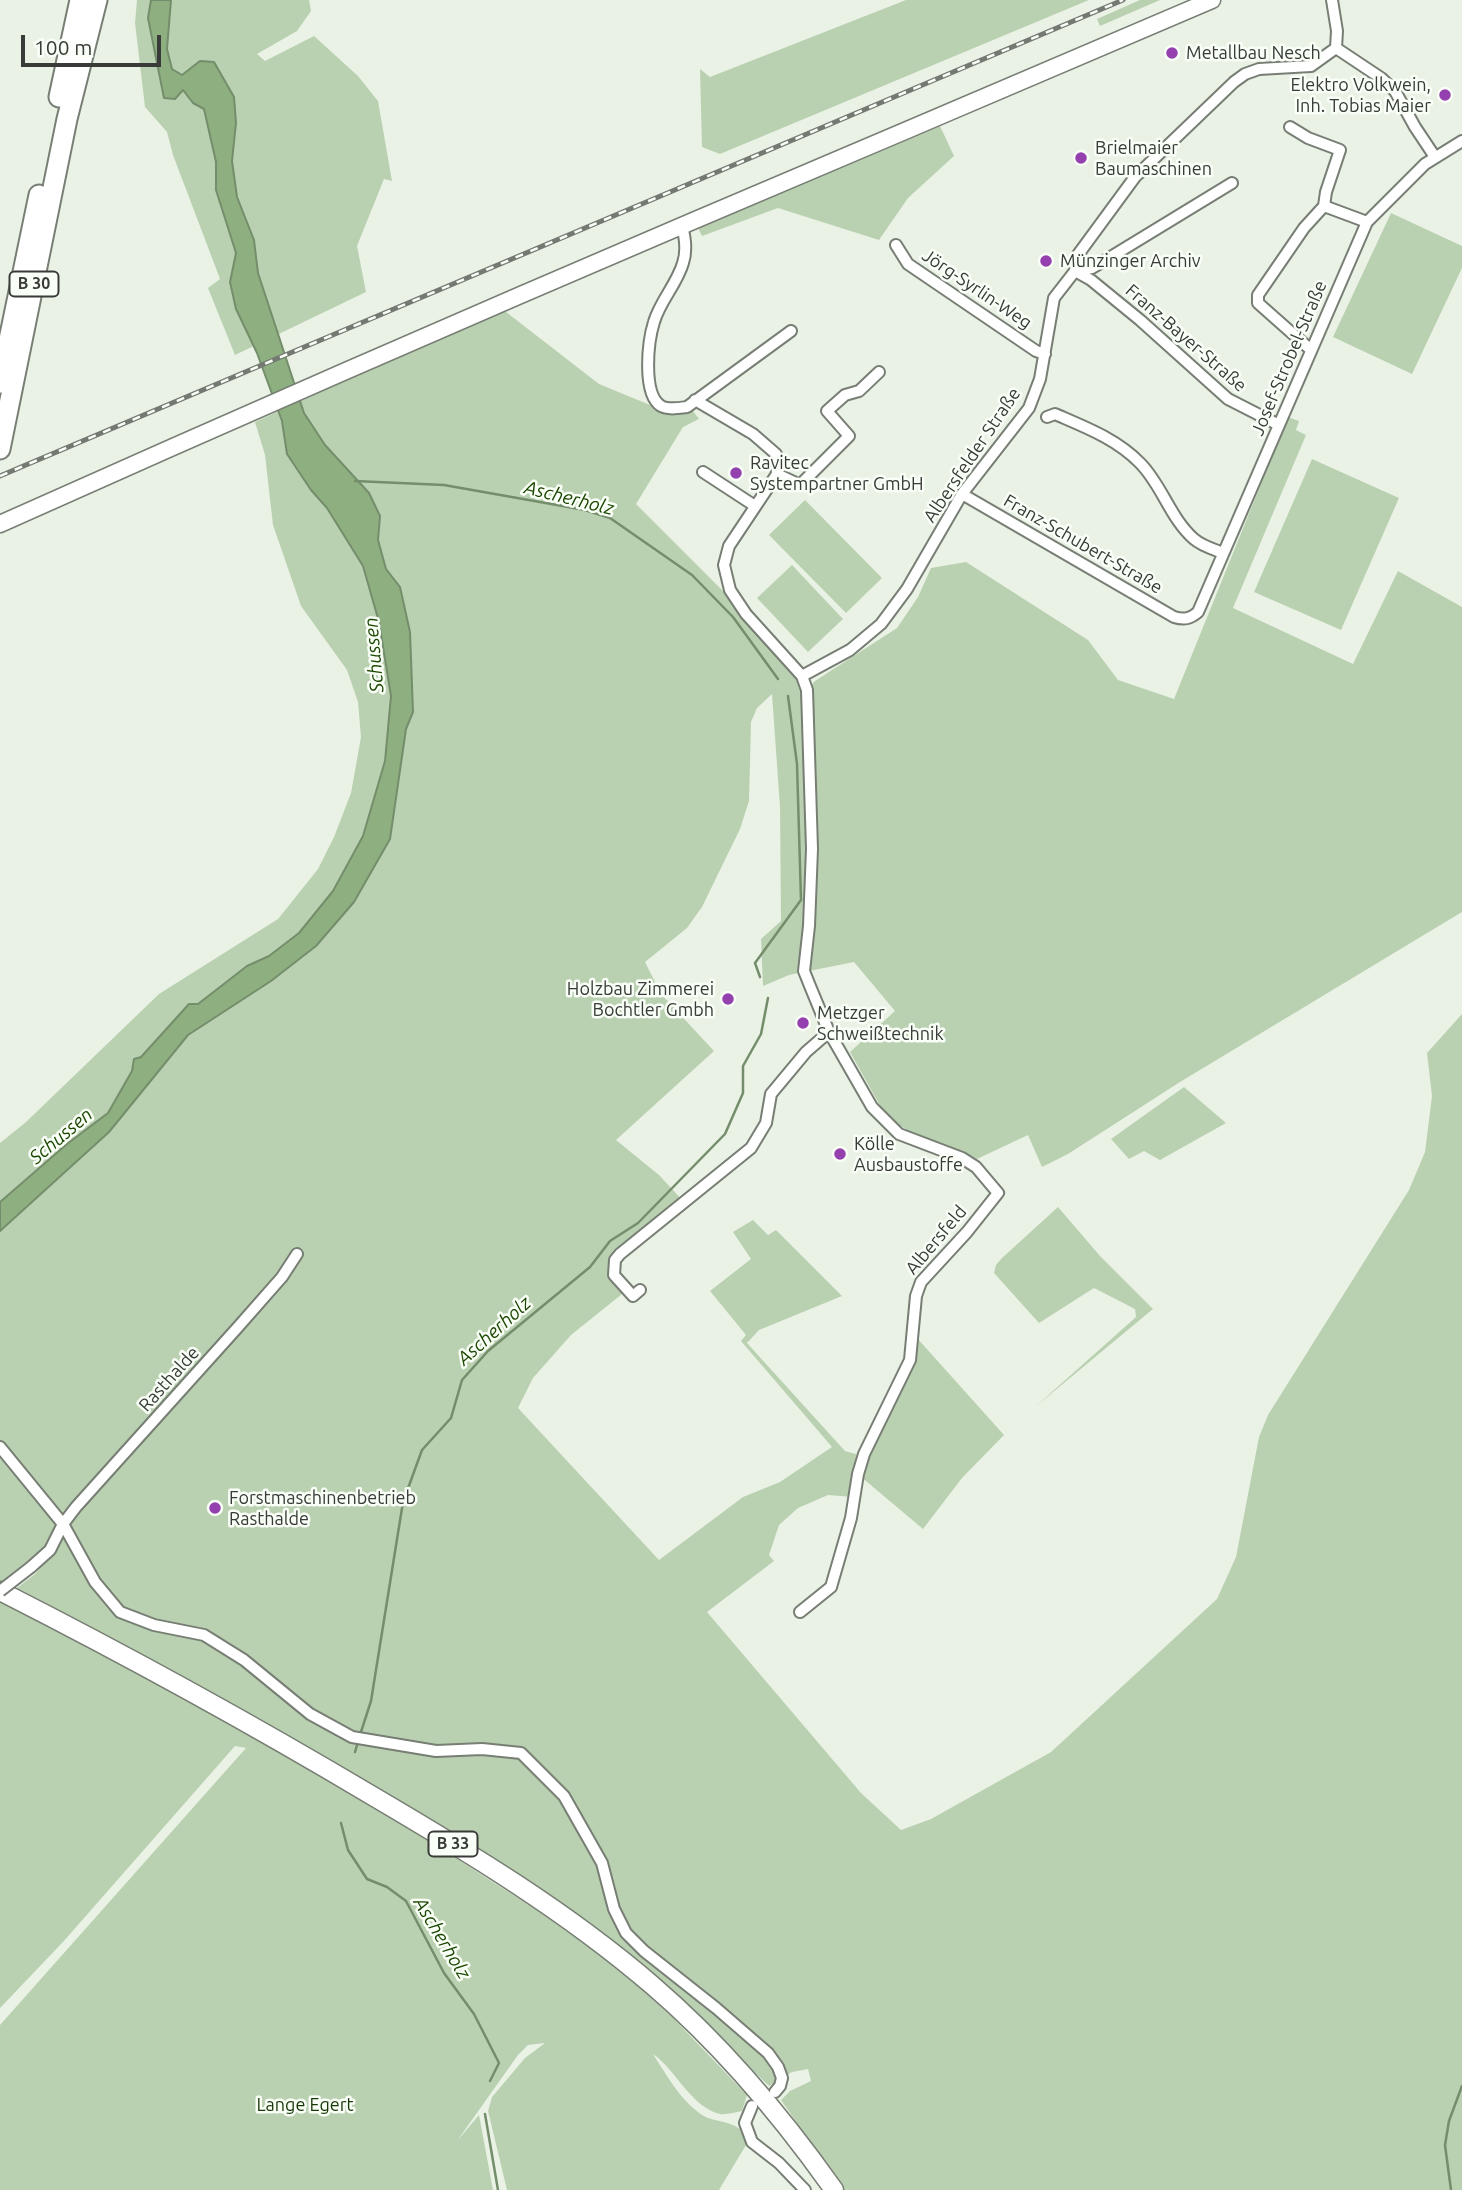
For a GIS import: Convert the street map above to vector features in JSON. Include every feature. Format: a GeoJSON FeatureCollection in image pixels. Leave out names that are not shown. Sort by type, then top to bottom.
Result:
{"type":"FeatureCollection","features":[{"type":"Feature","properties":{"kind":"highway","name":"B 30"},"geometry":{"type":"LineString","coordinates":[[0,383],[80,0]]}},
{"type":"Feature","properties":{"kind":"highway","name":"B 30"},"geometry":{"type":"LineString","coordinates":[[0,449],[66,119],[97,0]]}},
{"type":"Feature","properties":{"kind":"main road","name":"B 33"},"geometry":{"type":"LineString","coordinates":[[0,1591],[147,1668],[307,1757],[448,1841],[565,1918],[650,1983],[708,2037],[768,2103],[834,2190]]}},
{"type":"Feature","properties":{"kind":"street"},"geometry":{"type":"LineString","coordinates":[[0,524],[265,406],[1212,0]]}},
{"type":"Feature","properties":{"kind":"street"},"geometry":{"type":"LineString","coordinates":[[1332,0],[1337,31],[1336,48],[1381,78],[1395,91],[1435,157]]}},
{"type":"Feature","properties":{"kind":"street","name":"Albersfelder Straße"},"geometry":{"type":"LineString","coordinates":[[802,676],[850,650],[881,624],[907,589],[962,494],[1028,408],[1040,379],[1055,298],[1074,271],[1077,256],[1135,177],[1245,74],[1259,69],[1311,66],[1336,48]]}},
{"type":"Feature","properties":{"kind":"street"},"geometry":{"type":"LineString","coordinates":[[1290,127],[1308,138],[1340,150],[1324,206],[1304,228],[1258,295],[1258,303],[1311,350]]}},
{"type":"Feature","properties":{"kind":"street","name":"Josef-Strobel-Straße"},"geometry":{"type":"LineString","coordinates":[[1188,618],[1198,612],[1367,222],[1425,164],[1462,141]]}},
{"type":"Feature","properties":{"kind":"street"},"geometry":{"type":"LineString","coordinates":[[1074,271],[1092,268],[1232,183]]}},
{"type":"Feature","properties":{"kind":"street"},"geometry":{"type":"LineString","coordinates":[[1324,206],[1367,222]]}},
{"type":"Feature","properties":{"kind":"street"},"geometry":{"type":"LineString","coordinates":[[682,226],[686,238],[683,264],[653,323],[649,351],[649,385],[653,397],[662,407],[687,407],[791,331]]}},
{"type":"Feature","properties":{"kind":"street","name":"Jörg-Syrlin-Weg"},"geometry":{"type":"LineString","coordinates":[[896,245],[908,264],[1036,351],[1045,354]]}},
{"type":"Feature","properties":{"kind":"street","name":"Franz-Bayer-Straße"},"geometry":{"type":"LineString","coordinates":[[1074,271],[1091,280],[1140,320],[1228,399],[1279,425]]}},
{"type":"Feature","properties":{"kind":"street"},"geometry":{"type":"LineString","coordinates":[[777,474],[800,485],[849,436],[827,411],[845,396],[859,391],[878,372]]}},
{"type":"Feature","properties":{"kind":"street"},"geometry":{"type":"LineString","coordinates":[[695,400],[754,434],[776,454],[777,474],[729,546],[724,565],[730,590],[746,614],[802,676]]}},
{"type":"Feature","properties":{"kind":"street"},"geometry":{"type":"LineString","coordinates":[[1047,417],[1055,414],[1107,438],[1126,450],[1142,464],[1175,516],[1194,539],[1223,553]]}},
{"type":"Feature","properties":{"kind":"street"},"geometry":{"type":"LineString","coordinates":[[703,472],[755,506]]}},
{"type":"Feature","properties":{"kind":"street","name":"Franz-Schubert-Straße"},"geometry":{"type":"LineString","coordinates":[[962,494],[1174,617],[1188,618]]}},
{"type":"Feature","properties":{"kind":"street","name":"Albersfeld"},"geometry":{"type":"LineString","coordinates":[[800,1612],[831,1587],[851,1518],[864,1454],[910,1360],[916,1296],[921,1282],[967,1232],[998,1192],[976,1167],[962,1158],[899,1134],[872,1107],[829,1032],[804,971],[813,849],[807,690],[802,676]]}},
{"type":"Feature","properties":{"kind":"street"},"geometry":{"type":"LineString","coordinates":[[640,1290],[633,1296],[614,1275],[615,1260],[751,1148],[766,1123],[771,1094],[806,1052],[829,1032]]}},
{"type":"Feature","properties":{"kind":"street","name":"Rasthalde"},"geometry":{"type":"LineString","coordinates":[[0,1591],[50,1550],[63,1524],[282,1277],[297,1254]]}},
{"type":"Feature","properties":{"kind":"street"},"geometry":{"type":"LineString","coordinates":[[0,1447],[63,1524],[95,1582],[121,1612],[154,1625],[204,1635],[244,1660],[310,1714],[352,1737],[436,1751],[482,1749],[521,1753],[564,1796],[601,1863],[614,1909],[626,1933],[644,1951],[768,2053],[782,2078],[775,2092]]}},
{"type":"Feature","properties":{"kind":"street"},"geometry":{"type":"LineString","coordinates":[[752,2106],[745,2123],[752,2142],[779,2163],[805,2190]]}},
{"type":"Feature","properties":{"kind":"green space"},"geometry":{"type":"Polygon","coordinates":[[[137,0],[309,0],[311,11],[297,31],[257,54],[265,61],[314,36],[358,76],[378,101],[392,181],[384,179],[357,246],[366,292],[235,355],[208,288],[220,279],[173,155],[167,132],[145,107],[135,23],[137,0]]]}},
{"type":"Feature","properties":{"kind":"green space"},"geometry":{"type":"Polygon","coordinates":[[[906,0],[1089,0],[720,154],[702,147],[700,69],[710,77],[906,0]]]}},
{"type":"Feature","properties":{"kind":"green space"},"geometry":{"type":"Polygon","coordinates":[[[1140,0],[1160,0],[1100,26],[1097,19],[1140,0]]]}},
{"type":"Feature","properties":{"kind":"green space"},"geometry":{"type":"Polygon","coordinates":[[[940,126],[954,156],[908,198],[879,240],[778,208],[702,236],[698,228],[940,126]]]}},
{"type":"Feature","properties":{"kind":"green space"},"geometry":{"type":"Polygon","coordinates":[[[1391,213],[1462,246],[1462,268],[1412,374],[1333,337],[1391,213]]]}},
{"type":"Feature","properties":{"kind":"green space"},"geometry":{"type":"Polygon","coordinates":[[[497,305],[599,384],[672,414],[693,411],[699,419],[683,427],[636,504],[746,614],[807,689],[815,681],[897,628],[918,597],[931,568],[966,562],[1088,640],[1118,680],[1174,699],[1288,417],[1299,421],[1296,430],[1306,435],[1233,608],[1353,664],[1398,571],[1462,607],[1462,912],[1180,1082],[1068,1154],[1042,1167],[1028,1135],[977,1159],[911,1132],[887,1118],[850,1052],[895,1011],[854,962],[789,975],[763,986],[761,939],[781,921],[780,807],[772,694],[757,708],[751,722],[749,801],[740,829],[702,907],[687,928],[645,962],[661,994],[714,1051],[616,1140],[659,1175],[685,1203],[620,1254],[613,1268],[627,1290],[571,1335],[533,1378],[518,1408],[659,1560],[743,1497],[780,1482],[832,1447],[741,1341],[746,1335],[710,1291],[751,1259],[733,1232],[753,1220],[768,1235],[776,1230],[842,1296],[759,1330],[747,1343],[845,1451],[856,1454],[853,1497],[828,1495],[798,1508],[779,1525],[769,1555],[774,1561],[707,1612],[861,1793],[901,1830],[931,1819],[1051,1752],[1217,1599],[1236,1557],[1259,1437],[1268,1415],[1409,1190],[1425,1152],[1432,1096],[1427,1053],[1462,1014],[1462,2190],[843,2190],[781,2100],[790,2091],[811,2081],[808,2069],[792,2072],[769,2086],[680,2000],[618,1949],[13,1591],[35,1574],[55,1551],[48,1544],[0,1583],[0,1231],[109,1132],[188,1035],[271,981],[247,966],[198,1004],[189,1004],[141,1057],[134,1059],[132,1071],[108,1113],[0,1202],[0,1143],[26,1122],[159,994],[278,919],[318,869],[351,793],[361,737],[358,702],[347,670],[301,606],[273,525],[265,455],[255,422],[312,396],[303,390],[497,305]]]}},
{"type":"Feature","properties":{"kind":"green space"},"geometry":{"type":"Polygon","coordinates":[[[1312,459],[1399,498],[1341,630],[1254,592],[1312,459]]]}},
{"type":"Feature","properties":{"kind":"green space"},"geometry":{"type":"Polygon","coordinates":[[[805,500],[882,578],[846,613],[769,535],[805,500]]]}},
{"type":"Feature","properties":{"kind":"green space"},"geometry":{"type":"Polygon","coordinates":[[[792,565],[843,619],[808,652],[757,598],[792,565]]]}},
{"type":"Feature","properties":{"kind":"green space"},"geometry":{"type":"Polygon","coordinates":[[[1184,1087],[1226,1123],[1160,1160],[1144,1151],[1129,1159],[1111,1139],[1184,1087]]]}},
{"type":"Feature","properties":{"kind":"green space"},"geometry":{"type":"Polygon","coordinates":[[[1058,1207],[1100,1256],[1153,1309],[1035,1407],[1136,1317],[1135,1309],[1094,1288],[1039,1323],[994,1273],[1002,1258],[1058,1207]]]}},
{"type":"Feature","properties":{"kind":"green space"},"geometry":{"type":"Polygon","coordinates":[[[917,1338],[1004,1435],[962,1478],[923,1529],[860,1476],[874,1441],[908,1374],[917,1338]]]}},
{"type":"Feature","properties":{"kind":"green space","name":"Lange Egert"},"geometry":{"type":"Polygon","coordinates":[[[0,1600],[220,1716],[418,1834],[538,1911],[612,1963],[673,2018],[747,2095],[742,2111],[720,2114],[710,2110],[692,2096],[653,2054],[673,2085],[691,2106],[710,2119],[735,2126],[747,2136],[746,2145],[719,2190],[507,2190],[488,2111],[492,2097],[525,2058],[545,2043],[528,2045],[518,2055],[457,2141],[479,2115],[493,2190],[0,2190],[0,2025],[246,1748],[235,1746],[63,1942],[0,2008],[0,1600]]]}},
{"type":"Feature","properties":{"kind":"shaded area"},"geometry":{"type":"Polygon","coordinates":[[[151,0],[171,0],[167,49],[172,69],[182,75],[200,61],[214,62],[234,97],[236,123],[232,161],[237,197],[254,240],[258,273],[304,413],[325,445],[369,493],[380,516],[378,540],[386,569],[400,587],[410,632],[413,712],[406,729],[390,839],[354,902],[316,946],[271,981],[188,1035],[109,1132],[0,1231],[0,1202],[67,1144],[108,1113],[132,1071],[134,1059],[141,1057],[189,1004],[198,1004],[247,966],[269,956],[299,933],[333,891],[363,836],[385,761],[391,696],[379,622],[363,566],[327,508],[311,490],[287,454],[282,421],[257,353],[236,309],[230,282],[236,253],[216,190],[216,162],[204,109],[193,103],[183,90],[175,99],[164,98],[148,18],[151,0]]]}},
{"type":"Feature","properties":{"kind":"waterway","name":"Ascherholz"},"geometry":{"type":"LineString","coordinates":[[355,481],[444,485],[585,510],[610,518],[692,575],[733,617],[778,679]]}},
{"type":"Feature","properties":{"kind":"waterway","name":"Ascherholz"},"geometry":{"type":"LineString","coordinates":[[760,977],[755,963],[801,900],[797,764],[788,696]]}},
{"type":"Feature","properties":{"kind":"waterway","name":"Ascherholz"},"geometry":{"type":"LineString","coordinates":[[360,1735],[371,1701],[403,1502],[422,1450],[451,1418],[462,1380],[488,1351],[590,1267],[610,1241],[638,1223],[725,1134],[743,1093],[743,1066],[761,1034],[768,998]]}},
{"type":"Feature","properties":{"kind":"waterway","name":"Ascherholz"},"geometry":{"type":"LineString","coordinates":[[355,1752],[358,1742]]}},
{"type":"Feature","properties":{"kind":"waterway","name":"Ascherholz"},"geometry":{"type":"LineString","coordinates":[[341,1823],[348,1850],[367,1879],[387,1887],[406,1901],[444,1973],[474,2014],[499,2063],[490,2081]]}},
{"type":"Feature","properties":{"kind":"waterway"},"geometry":{"type":"LineString","coordinates":[[1451,2190],[1445,2145],[1449,2121],[1462,2086]]}},
{"type":"Feature","properties":{"kind":"waterway","name":"Ascherholz"},"geometry":{"type":"LineString","coordinates":[[485,2114],[498,2190]]}},
{"type":"Feature","properties":{"kind":"railway"},"geometry":{"type":"LineString","coordinates":[[0,476],[1123,0]]}},
{"type":"Feature","properties":{"kind":"place","name":"Metallbau Nesch"},"geometry":{"type":"Point","coordinates":[1172,53]}},
{"type":"Feature","properties":{"kind":"place","name":"Elektro Volkwein, Inh. Tobias Maier"},"geometry":{"type":"Point","coordinates":[1445,95]}},
{"type":"Feature","properties":{"kind":"place","name":"Brielmaier Baumaschinen"},"geometry":{"type":"Point","coordinates":[1081,158]}},
{"type":"Feature","properties":{"kind":"place","name":"Münzinger Archiv"},"geometry":{"type":"Point","coordinates":[1046,261]}},
{"type":"Feature","properties":{"kind":"place","name":"Ravitec Systempartner GmbH"},"geometry":{"type":"Point","coordinates":[736,473]}},
{"type":"Feature","properties":{"kind":"place","name":"Holzbau Zimmerei Bochtler Gmbh"},"geometry":{"type":"Point","coordinates":[728,999]}},
{"type":"Feature","properties":{"kind":"place","name":"Metzger Schweißtechnik"},"geometry":{"type":"Point","coordinates":[803,1023]}},
{"type":"Feature","properties":{"kind":"place","name":"Kölle Ausbaustoffe"},"geometry":{"type":"Point","coordinates":[840,1154]}},
{"type":"Feature","properties":{"kind":"place","name":"Forstmaschinenbetrieb Rasthalde"},"geometry":{"type":"Point","coordinates":[215,1508]}},
{"type":"Feature","properties":{"kind":"water label","name":"Schussen"},"geometry":{"type":"Point","coordinates":[374,655]}},
{"type":"Feature","properties":{"kind":"water label","name":"Schussen"},"geometry":{"type":"Point","coordinates":[61,1136]}}]}
